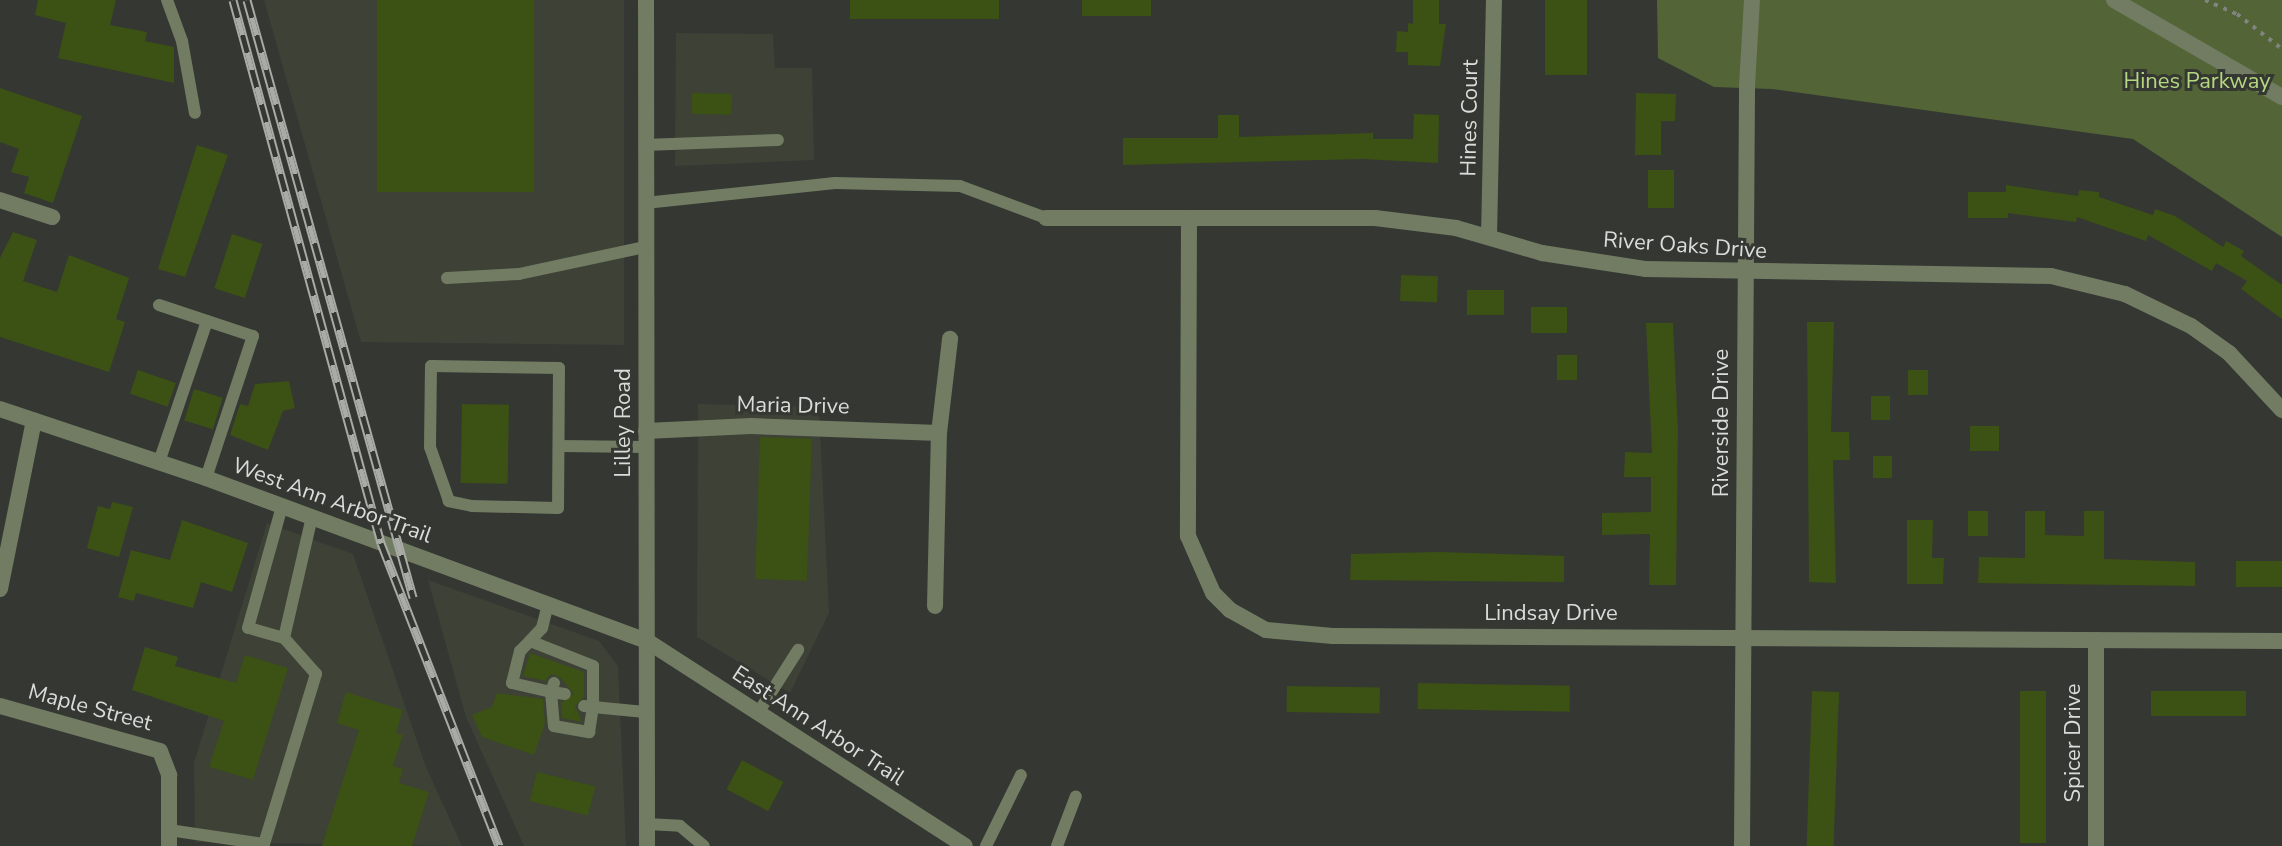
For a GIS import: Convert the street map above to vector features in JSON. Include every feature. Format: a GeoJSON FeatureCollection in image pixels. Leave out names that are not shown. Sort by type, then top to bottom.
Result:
{"type":"FeatureCollection","features":[{"type":"Feature","properties":{"kind":"street","name":"Lilley Road"},"geometry":{"type":"LineString","coordinates":[[646,0],[647,846]]}},
{"type":"Feature","properties":{"kind":"street","name":"Hines Court"},"geometry":{"type":"LineString","coordinates":[[1489,237],[1494,0]]}},
{"type":"Feature","properties":{"kind":"street","name":"Riverside Drive"},"geometry":{"type":"LineString","coordinates":[[1742,846],[1744,274],[1752,0]]}},
{"type":"Feature","properties":{"kind":"street"},"geometry":{"type":"LineString","coordinates":[[2114,0],[2282,97]]}},
{"type":"Feature","properties":{"kind":"street"},"geometry":{"type":"LineString","coordinates":[[0,200],[52,217]]}},
{"type":"Feature","properties":{"kind":"street","name":"River Oaks Drive"},"geometry":{"type":"LineString","coordinates":[[1046,218],[1375,218],[1416,221],[1600,264],[1744,274],[2013,273],[2089,283],[2149,304],[2191,326],[2229,353],[2282,410]]}},
{"type":"Feature","properties":{"kind":"street","name":"Lindsay Drive"},"geometry":{"type":"LineString","coordinates":[[1189,218],[1188,536],[1201,575],[1230,610],[1286,635],[2282,641]]}},
{"type":"Feature","properties":{"kind":"street"},"geometry":{"type":"LineString","coordinates":[[935,606],[939,433],[950,339]]}},
{"type":"Feature","properties":{"kind":"street","name":"West Ann Arbor Trail"},"geometry":{"type":"LineString","coordinates":[[0,409],[206,478],[647,641]]}},
{"type":"Feature","properties":{"kind":"street"},"geometry":{"type":"LineString","coordinates":[[0,589],[34,420]]}},
{"type":"Feature","properties":{"kind":"street","name":"Maria Drive"},"geometry":{"type":"LineString","coordinates":[[646,439],[751,426],[939,433]]}},
{"type":"Feature","properties":{"kind":"street","name":"Spicer Drive"},"geometry":{"type":"LineString","coordinates":[[2096,640],[2096,846]]}},
{"type":"Feature","properties":{"kind":"street","name":"East Ann Arbor Trail"},"geometry":{"type":"LineString","coordinates":[[647,641],[965,846]]}},
{"type":"Feature","properties":{"kind":"street","name":"Maple Street"},"geometry":{"type":"LineString","coordinates":[[0,706],[146,743],[164,758],[169,775],[169,838]]}},
{"type":"Feature","properties":{"kind":"lane"},"geometry":{"type":"LineString","coordinates":[[167,0],[182,41],[195,113]]}},
{"type":"Feature","properties":{"kind":"lane"},"geometry":{"type":"LineString","coordinates":[[645,145],[778,140]]}},
{"type":"Feature","properties":{"kind":"lane"},"geometry":{"type":"LineString","coordinates":[[645,203],[835,183],[960,186],[1046,218]]}},
{"type":"Feature","properties":{"kind":"lane"},"geometry":{"type":"LineString","coordinates":[[447,278],[519,274],[645,247]]}},
{"type":"Feature","properties":{"kind":"lane"},"geometry":{"type":"LineString","coordinates":[[159,305],[253,336],[206,478]]}},
{"type":"Feature","properties":{"kind":"lane"},"geometry":{"type":"LineString","coordinates":[[159,462],[207,321]]}},
{"type":"Feature","properties":{"kind":"lane"},"geometry":{"type":"LineString","coordinates":[[431,366],[559,368],[559,446],[558,508],[472,506],[449,501],[430,447],[431,366]]}},
{"type":"Feature","properties":{"kind":"lane"},"geometry":{"type":"LineString","coordinates":[[559,446],[646,439]]}},
{"type":"Feature","properties":{"kind":"lane"},"geometry":{"type":"LineString","coordinates":[[169,838],[264,844],[316,674],[284,638],[248,628],[282,506]]}},
{"type":"Feature","properties":{"kind":"lane"},"geometry":{"type":"LineString","coordinates":[[284,638],[312,517]]}},
{"type":"Feature","properties":{"kind":"lane"},"geometry":{"type":"LineString","coordinates":[[530,641],[548,653],[593,666],[588,701],[589,732],[554,726],[558,696],[537,684],[512,683],[520,651],[542,628],[548,604]]}},
{"type":"Feature","properties":{"kind":"lane"},"geometry":{"type":"LineString","coordinates":[[758,713],[798,650]]}},
{"type":"Feature","properties":{"kind":"lane"},"geometry":{"type":"LineString","coordinates":[[588,701],[645,712]]}},
{"type":"Feature","properties":{"kind":"lane"},"geometry":{"type":"LineString","coordinates":[[986,846],[1021,775]]}},
{"type":"Feature","properties":{"kind":"lane"},"geometry":{"type":"LineString","coordinates":[[1057,846],[1076,796]]}},
{"type":"Feature","properties":{"kind":"lane"},"geometry":{"type":"LineString","coordinates":[[647,824],[680,826],[704,846]]}},
{"type":"Feature","properties":{"kind":"path"},"geometry":{"type":"LineString","coordinates":[[2205,0],[2237,14],[2282,49]]}},
{"type":"Feature","properties":{"kind":"shaded area"},"geometry":{"type":"Polygon","coordinates":[[[264,0],[624,0],[624,345],[361,342],[264,0]]]}},
{"type":"Feature","properties":{"kind":"shaded area"},"geometry":{"type":"Polygon","coordinates":[[[676,33],[773,34],[775,68],[812,68],[814,160],[675,166],[676,33]]]}},
{"type":"Feature","properties":{"kind":"shaded area"},"geometry":{"type":"Polygon","coordinates":[[[698,404],[819,407],[829,613],[790,693],[697,637],[698,404]]]}},
{"type":"Feature","properties":{"kind":"shaded area"},"geometry":{"type":"Polygon","coordinates":[[[267,523],[353,554],[426,767],[462,846],[195,842],[194,763],[267,523]]]}},
{"type":"Feature","properties":{"kind":"shaded area"},"geometry":{"type":"Polygon","coordinates":[[[428,580],[599,641],[618,666],[626,846],[524,846],[466,717],[428,580]]]}},
{"type":"Feature","properties":{"kind":"green space","name":"Hines Parkway"},"geometry":{"type":"Polygon","coordinates":[[[1657,0],[2282,0],[2282,237],[2133,139],[1772,89],[1714,87],[1658,58],[1657,0]]]}},
{"type":"Feature","properties":{"kind":"building"},"geometry":{"type":"Polygon","coordinates":[[[38,0],[116,0],[110,25],[147,32],[145,41],[174,47],[174,83],[58,58],[66,23],[35,15],[38,0]]]}},
{"type":"Feature","properties":{"kind":"building"},"geometry":{"type":"Polygon","coordinates":[[[377,0],[534,0],[534,192],[377,192],[377,0]]]}},
{"type":"Feature","properties":{"kind":"building"},"geometry":{"type":"Polygon","coordinates":[[[850,0],[999,0],[999,19],[850,19],[850,0]]]}},
{"type":"Feature","properties":{"kind":"building"},"geometry":{"type":"Polygon","coordinates":[[[1082,0],[1151,0],[1151,16],[1082,16],[1082,0]]]}},
{"type":"Feature","properties":{"kind":"building"},"geometry":{"type":"Polygon","coordinates":[[[1413,0],[1439,0],[1439,24],[1446,24],[1440,66],[1408,65],[1408,52],[1396,52],[1397,31],[1408,32],[1408,23],[1413,24],[1413,0]]]}},
{"type":"Feature","properties":{"kind":"building"},"geometry":{"type":"Polygon","coordinates":[[[1545,0],[1587,0],[1587,75],[1545,75],[1545,0]]]}},
{"type":"Feature","properties":{"kind":"building"},"geometry":{"type":"Polygon","coordinates":[[[0,88],[82,116],[53,203],[24,193],[29,177],[11,172],[19,149],[0,142],[0,88]]]}},
{"type":"Feature","properties":{"kind":"building"},"geometry":{"type":"Polygon","coordinates":[[[692,93],[732,94],[732,115],[692,114],[692,93]]]}},
{"type":"Feature","properties":{"kind":"building"},"geometry":{"type":"Polygon","coordinates":[[[1636,93],[1676,94],[1675,121],[1661,121],[1661,155],[1635,155],[1636,93]]]}},
{"type":"Feature","properties":{"kind":"building"},"geometry":{"type":"Polygon","coordinates":[[[1414,114],[1439,115],[1438,163],[1363,159],[1123,165],[1123,138],[1218,138],[1218,115],[1239,115],[1239,137],[1373,133],[1373,139],[1413,139],[1414,114]]]}},
{"type":"Feature","properties":{"kind":"building"},"geometry":{"type":"Polygon","coordinates":[[[197,145],[228,155],[185,277],[158,269],[197,145]]]}},
{"type":"Feature","properties":{"kind":"building"},"geometry":{"type":"Polygon","coordinates":[[[1648,170],[1674,170],[1674,208],[1648,208],[1648,170]]]}},
{"type":"Feature","properties":{"kind":"building"},"geometry":{"type":"Polygon","coordinates":[[[2006,185],[2078,196],[2079,190],[2099,192],[2099,197],[2153,215],[2155,209],[2175,216],[2223,247],[2226,241],[2244,251],[2241,256],[2282,285],[2282,319],[2241,289],[2247,281],[2216,263],[2212,271],[2148,235],[2146,241],[2077,217],[2076,222],[2008,213],[2008,218],[1968,218],[1968,192],[2006,192],[2006,185]]]}},
{"type":"Feature","properties":{"kind":"building"},"geometry":{"type":"Polygon","coordinates":[[[13,232],[37,240],[23,281],[57,292],[69,255],[129,278],[116,319],[125,322],[109,372],[0,337],[0,258],[13,232]]]}},
{"type":"Feature","properties":{"kind":"building"},"geometry":{"type":"Polygon","coordinates":[[[232,234],[262,244],[245,298],[214,288],[232,234]]]}},
{"type":"Feature","properties":{"kind":"building"},"geometry":{"type":"Polygon","coordinates":[[[1401,275],[1438,276],[1437,302],[1400,301],[1401,275]]]}},
{"type":"Feature","properties":{"kind":"building"},"geometry":{"type":"Polygon","coordinates":[[[1467,290],[1504,290],[1504,315],[1467,315],[1467,290]]]}},
{"type":"Feature","properties":{"kind":"building"},"geometry":{"type":"Polygon","coordinates":[[[1531,307],[1567,307],[1567,333],[1531,333],[1531,307]]]}},
{"type":"Feature","properties":{"kind":"building"},"geometry":{"type":"Polygon","coordinates":[[[1807,322],[1834,322],[1831,432],[1849,432],[1850,460],[1833,460],[1836,583],[1809,582],[1807,322]]]}},
{"type":"Feature","properties":{"kind":"building"},"geometry":{"type":"Polygon","coordinates":[[[1646,323],[1673,323],[1678,430],[1676,585],[1649,585],[1650,534],[1602,535],[1602,513],[1651,512],[1651,477],[1624,477],[1625,452],[1652,453],[1646,323]]]}},
{"type":"Feature","properties":{"kind":"building"},"geometry":{"type":"Polygon","coordinates":[[[1557,355],[1577,355],[1577,380],[1557,380],[1557,355]]]}},
{"type":"Feature","properties":{"kind":"building"},"geometry":{"type":"Polygon","coordinates":[[[138,370],[176,383],[168,407],[130,394],[138,370]]]}},
{"type":"Feature","properties":{"kind":"building"},"geometry":{"type":"Polygon","coordinates":[[[1908,370],[1928,370],[1928,395],[1908,395],[1908,370]]]}},
{"type":"Feature","properties":{"kind":"building"},"geometry":{"type":"Polygon","coordinates":[[[289,381],[295,408],[283,411],[268,450],[230,435],[240,404],[248,406],[255,384],[289,381]]]}},
{"type":"Feature","properties":{"kind":"building"},"geometry":{"type":"Polygon","coordinates":[[[194,389],[223,398],[213,429],[184,421],[194,389]]]}},
{"type":"Feature","properties":{"kind":"building"},"geometry":{"type":"Polygon","coordinates":[[[1871,396],[1890,396],[1890,420],[1871,420],[1871,396]]]}},
{"type":"Feature","properties":{"kind":"building"},"geometry":{"type":"Polygon","coordinates":[[[462,404],[509,405],[508,484],[461,483],[462,404]]]}},
{"type":"Feature","properties":{"kind":"building"},"geometry":{"type":"Polygon","coordinates":[[[1970,426],[1999,426],[1999,451],[1970,451],[1970,426]]]}},
{"type":"Feature","properties":{"kind":"building"},"geometry":{"type":"Polygon","coordinates":[[[760,437],[812,439],[807,581],[755,579],[760,437]]]}},
{"type":"Feature","properties":{"kind":"building"},"geometry":{"type":"Polygon","coordinates":[[[1873,456],[1892,456],[1892,478],[1873,478],[1873,456]]]}},
{"type":"Feature","properties":{"kind":"building"},"geometry":{"type":"Polygon","coordinates":[[[112,502],[133,507],[119,557],[87,548],[98,506],[110,509],[112,502]]]}},
{"type":"Feature","properties":{"kind":"building"},"geometry":{"type":"Polygon","coordinates":[[[1968,511],[1988,511],[1988,536],[1968,536],[1968,511]]]}},
{"type":"Feature","properties":{"kind":"building"},"geometry":{"type":"Polygon","coordinates":[[[2025,511],[2045,511],[2045,535],[2084,536],[2084,511],[2104,511],[2104,559],[2195,562],[2195,586],[1978,583],[1979,557],[2025,558],[2025,511]]]}},
{"type":"Feature","properties":{"kind":"building"},"geometry":{"type":"Polygon","coordinates":[[[182,520],[248,543],[232,592],[201,582],[193,608],[136,593],[134,601],[118,597],[131,550],[170,560],[182,520]]]}},
{"type":"Feature","properties":{"kind":"building"},"geometry":{"type":"Polygon","coordinates":[[[1907,520],[1933,520],[1932,558],[1944,558],[1943,584],[1907,584],[1907,520]]]}},
{"type":"Feature","properties":{"kind":"building"},"geometry":{"type":"Polygon","coordinates":[[[1439,552],[1564,556],[1564,582],[1350,580],[1351,554],[1439,552]]]}},
{"type":"Feature","properties":{"kind":"building"},"geometry":{"type":"Polygon","coordinates":[[[2236,561],[2282,561],[2282,587],[2236,587],[2236,561]]]}},
{"type":"Feature","properties":{"kind":"building"},"geometry":{"type":"Polygon","coordinates":[[[145,647],[178,657],[175,666],[236,683],[245,655],[288,668],[253,780],[209,767],[224,721],[132,690],[145,647]]]}},
{"type":"Feature","properties":{"kind":"building"},"geometry":{"type":"Polygon","coordinates":[[[530,653],[584,672],[584,697],[575,706],[582,722],[562,718],[561,703],[574,694],[560,677],[551,674],[545,681],[523,676],[530,653]]]}},
{"type":"Feature","properties":{"kind":"building"},"geometry":{"type":"Polygon","coordinates":[[[1418,683],[1570,686],[1570,712],[1418,709],[1418,683]]]}},
{"type":"Feature","properties":{"kind":"building"},"geometry":{"type":"Polygon","coordinates":[[[1287,686],[1380,688],[1380,714],[1287,712],[1287,686]]]}},
{"type":"Feature","properties":{"kind":"building"},"geometry":{"type":"Polygon","coordinates":[[[1812,691],[1839,692],[1834,846],[1807,846],[1812,691]]]}},
{"type":"Feature","properties":{"kind":"building"},"geometry":{"type":"Polygon","coordinates":[[[2020,691],[2046,691],[2046,843],[2020,843],[2020,691]]]}},
{"type":"Feature","properties":{"kind":"building"},"geometry":{"type":"Polygon","coordinates":[[[2151,691],[2246,691],[2246,716],[2151,716],[2151,691]]]}},
{"type":"Feature","properties":{"kind":"building"},"geometry":{"type":"Polygon","coordinates":[[[346,692],[403,710],[396,733],[403,735],[393,766],[403,769],[399,783],[429,792],[412,846],[322,846],[359,730],[337,723],[346,692]]]}},
{"type":"Feature","properties":{"kind":"building"},"geometry":{"type":"Polygon","coordinates":[[[497,693],[543,699],[545,723],[534,755],[482,737],[472,715],[492,707],[497,693]]]}},
{"type":"Feature","properties":{"kind":"building"},"geometry":{"type":"Polygon","coordinates":[[[742,760],[783,782],[768,811],[727,789],[742,760]]]}},
{"type":"Feature","properties":{"kind":"building"},"geometry":{"type":"Polygon","coordinates":[[[537,772],[595,787],[588,816],[530,801],[537,772]]]}},
{"type":"Feature","properties":{"kind":"railway"},"geometry":{"type":"LineString","coordinates":[[233,0],[381,543],[499,846]]}},
{"type":"Feature","properties":{"kind":"railway"},"geometry":{"type":"LineString","coordinates":[[247,0],[413,597]]}}]}
